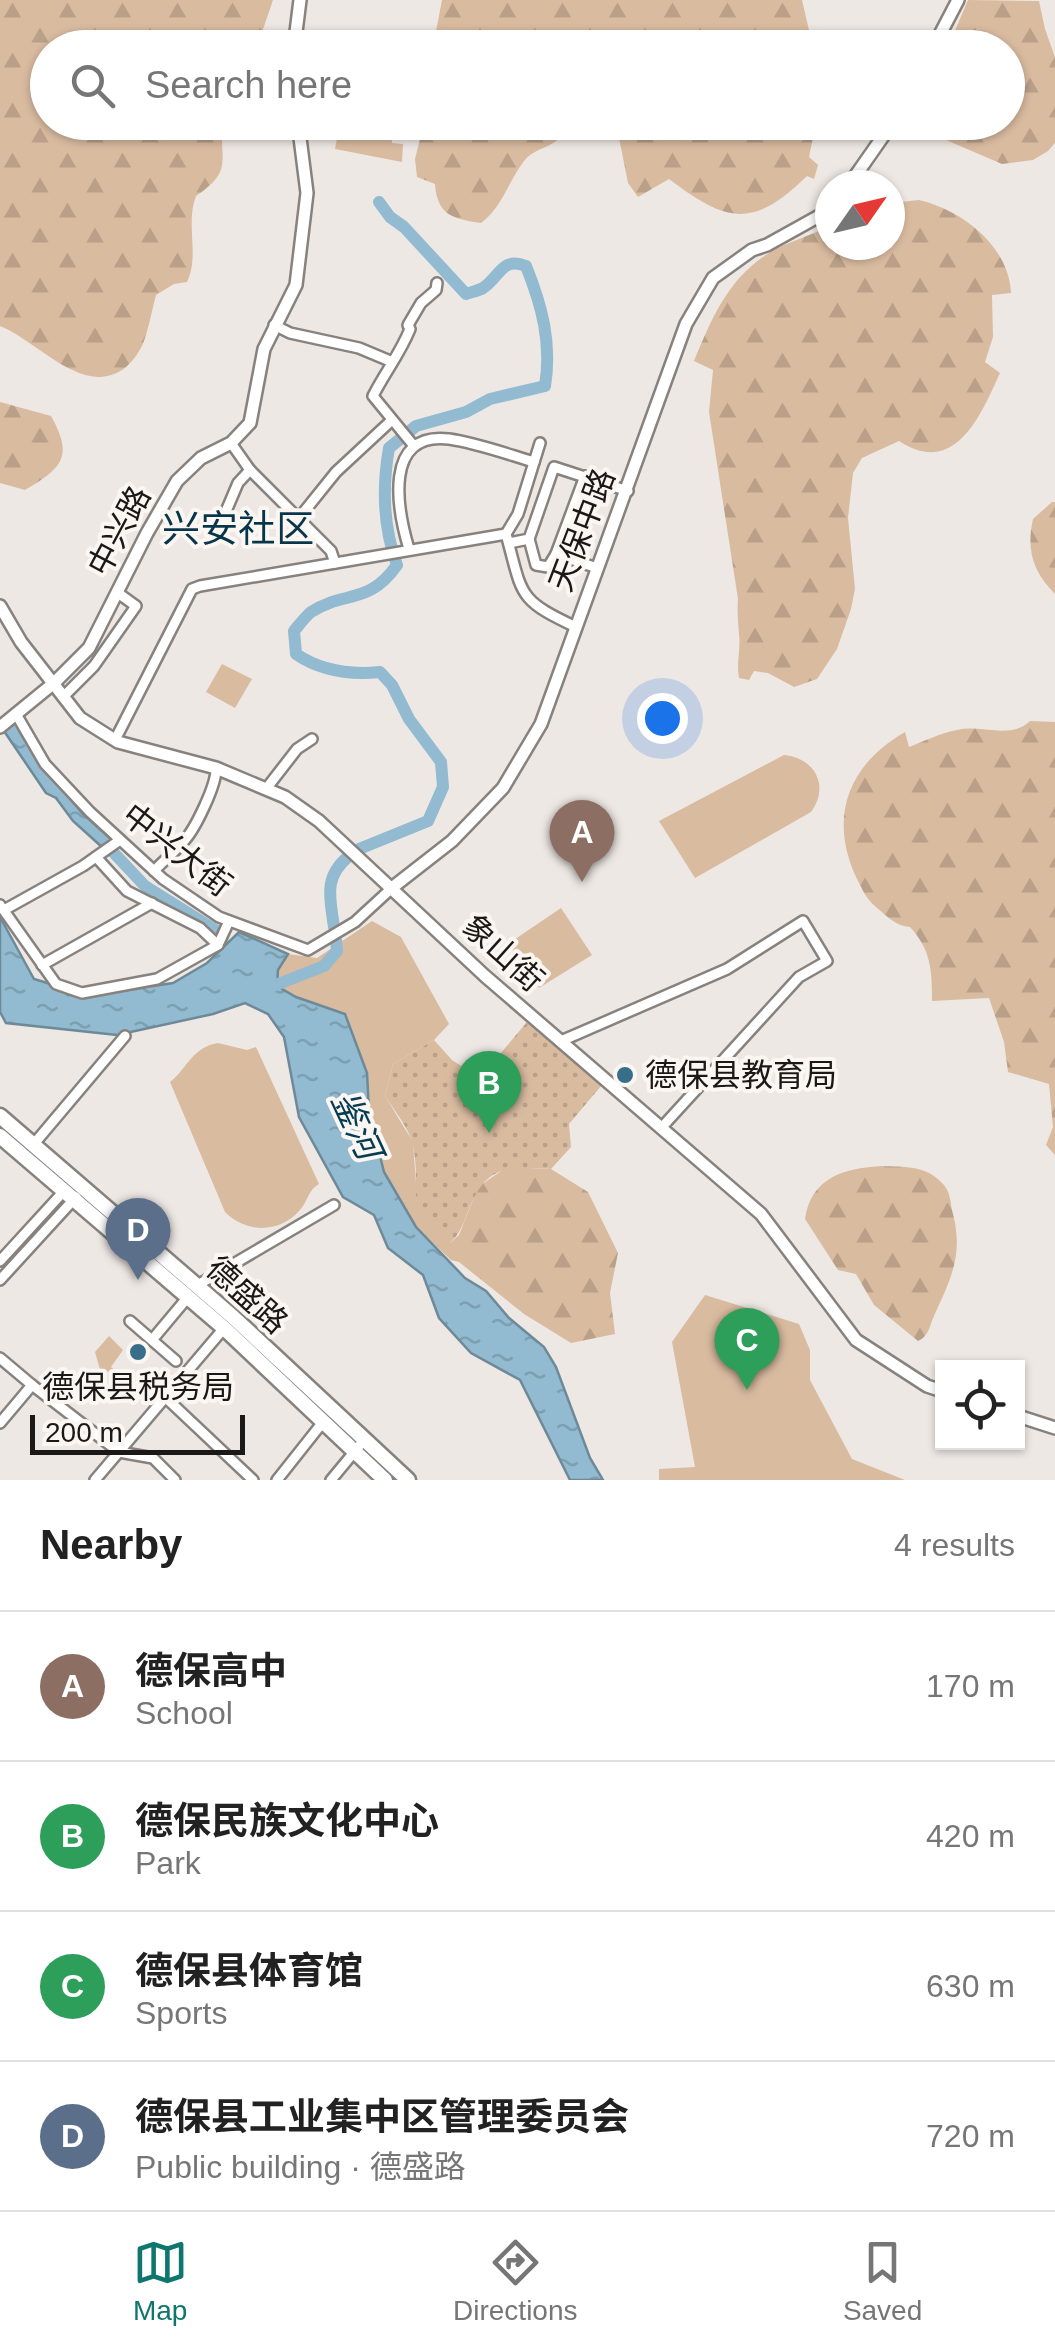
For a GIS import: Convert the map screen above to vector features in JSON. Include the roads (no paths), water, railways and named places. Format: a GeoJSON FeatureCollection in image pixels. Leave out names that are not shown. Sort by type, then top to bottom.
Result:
{"type":"FeatureCollection","features":[{"type":"Feature","properties":{"kind":"highway","name":"德盛路"},"geometry":{"type":"LineString","coordinates":[[0,1116],[34,1145],[73,1190],[228,1322],[360,1445],[408,1480]]}},
{"type":"Feature","properties":{"kind":"highway"},"geometry":{"type":"LineString","coordinates":[[0,1136],[73,1190]]}},
{"type":"Feature","properties":{"kind":"highway"},"geometry":{"type":"LineString","coordinates":[[228,1322],[323,1422],[360,1445],[385,1480]]}},
{"type":"Feature","properties":{"kind":"main road"},"geometry":{"type":"LineString","coordinates":[[296,30],[300,0]]}},
{"type":"Feature","properties":{"kind":"main road"},"geometry":{"type":"LineString","coordinates":[[942,30],[958,0]]}},
{"type":"Feature","properties":{"kind":"main road","name":"中兴路"},"geometry":{"type":"LineString","coordinates":[[0,728],[89,648],[177,481],[201,458],[230,443],[250,423],[264,349],[296,285],[307,193],[300,140]]}},
{"type":"Feature","properties":{"kind":"main road"},"geometry":{"type":"LineString","coordinates":[[859,170],[880,140]]}},
{"type":"Feature","properties":{"kind":"main road","name":"天保中路"},"geometry":{"type":"LineString","coordinates":[[393,887],[452,841],[503,788],[541,724],[686,324],[713,278],[752,250],[815,218]]}},
{"type":"Feature","properties":{"kind":"main road","name":"象山街"},"geometry":{"type":"LineString","coordinates":[[0,606],[20,642],[80,718],[115,740],[216,768],[285,796],[319,821],[485,976],[761,1214],[856,1340],[935,1389]]}},
{"type":"Feature","properties":{"kind":"main road"},"geometry":{"type":"LineString","coordinates":[[1025,1418],[1055,1428]]}},
{"type":"Feature","properties":{"kind":"street"},"geometry":{"type":"LineString","coordinates":[[414,446],[373,396],[390,362],[399,356],[410,329],[408,325],[422,302],[436,290],[436,283]]}},
{"type":"Feature","properties":{"kind":"street"},"geometry":{"type":"LineString","coordinates":[[274,325],[290,334],[359,348],[390,362]]}},
{"type":"Feature","properties":{"kind":"street"},"geometry":{"type":"LineString","coordinates":[[299,518],[336,472],[392,420]]}},
{"type":"Feature","properties":{"kind":"street"},"geometry":{"type":"LineString","coordinates":[[410,548],[398,482],[401,461],[414,446],[447,439],[534,462]]}},
{"type":"Feature","properties":{"kind":"street"},"geometry":{"type":"LineString","coordinates":[[230,443],[250,470],[331,551],[335,563]]}},
{"type":"Feature","properties":{"kind":"street"},"geometry":{"type":"LineString","coordinates":[[540,443],[508,539],[524,595],[536,608],[576,627]]}},
{"type":"Feature","properties":{"kind":"street"},"geometry":{"type":"LineString","coordinates":[[585,476],[556,554],[548,567],[536,564],[529,539],[554,467],[585,476],[628,490]]}},
{"type":"Feature","properties":{"kind":"street"},"geometry":{"type":"LineString","coordinates":[[221,523],[238,482],[250,470]]}},
{"type":"Feature","properties":{"kind":"street"},"geometry":{"type":"LineString","coordinates":[[115,740],[192,590],[410,548],[529,539]]}},
{"type":"Feature","properties":{"kind":"street"},"geometry":{"type":"LineString","coordinates":[[556,554],[597,568]]}},
{"type":"Feature","properties":{"kind":"street"},"geometry":{"type":"LineString","coordinates":[[64,696],[94,666],[136,606],[118,593]]}},
{"type":"Feature","properties":{"kind":"street","name":"中兴大街"},"geometry":{"type":"LineString","coordinates":[[16,714],[45,764],[120,840],[154,871],[229,921],[308,950],[354,922],[393,887]]}},
{"type":"Feature","properties":{"kind":"street"},"geometry":{"type":"LineString","coordinates":[[266,789],[297,749],[312,739]]}},
{"type":"Feature","properties":{"kind":"street"},"geometry":{"type":"LineString","coordinates":[[154,871],[183,842],[205,804],[217,776],[216,768]]}},
{"type":"Feature","properties":{"kind":"street"},"geometry":{"type":"LineString","coordinates":[[120,840],[2,908],[56,984],[82,993],[157,978],[218,945],[229,921]]}},
{"type":"Feature","properties":{"kind":"street"},"geometry":{"type":"LineString","coordinates":[[96,857],[127,891],[200,928],[218,945]]}},
{"type":"Feature","properties":{"kind":"street"},"geometry":{"type":"LineString","coordinates":[[42,964],[152,903]]}},
{"type":"Feature","properties":{"kind":"street"},"geometry":{"type":"LineString","coordinates":[[562,1041],[726,969],[802,921],[826,960],[800,977],[663,1126]]}},
{"type":"Feature","properties":{"kind":"street"},"geometry":{"type":"LineString","coordinates":[[34,1145],[125,1036]]}},
{"type":"Feature","properties":{"kind":"street"},"geometry":{"type":"LineString","coordinates":[[0,1261],[73,1190]]}},
{"type":"Feature","properties":{"kind":"street"},"geometry":{"type":"LineString","coordinates":[[0,1280],[73,1190]]}},
{"type":"Feature","properties":{"kind":"street"},"geometry":{"type":"LineString","coordinates":[[152,1340],[192,1291],[334,1205]]}},
{"type":"Feature","properties":{"kind":"street"},"geometry":{"type":"LineString","coordinates":[[130,1321],[176,1360]]}},
{"type":"Feature","properties":{"kind":"street"},"geometry":{"type":"LineString","coordinates":[[95,1480],[228,1322]]}},
{"type":"Feature","properties":{"kind":"street"},"geometry":{"type":"LineString","coordinates":[[0,1358],[119,1452],[153,1458],[176,1480]]}},
{"type":"Feature","properties":{"kind":"street"},"geometry":{"type":"LineString","coordinates":[[0,1423],[32,1386]]}},
{"type":"Feature","properties":{"kind":"street"},"geometry":{"type":"LineString","coordinates":[[165,1398],[253,1480]]}},
{"type":"Feature","properties":{"kind":"street"},"geometry":{"type":"LineString","coordinates":[[276,1480],[323,1422]]}},
{"type":"Feature","properties":{"kind":"street"},"geometry":{"type":"LineString","coordinates":[[331,1480],[360,1445]]}},
{"type":"Feature","properties":{"kind":"water"},"geometry":{"type":"Polygon","coordinates":[[[17,722],[52,777],[82,813],[112,840],[103,848],[73,821],[56,798],[46,793],[4,731],[17,722]]]}},
{"type":"Feature","properties":{"kind":"water","name":"鉴河"},"geometry":{"type":"Polygon","coordinates":[[[0,917],[34,979],[54,985],[68,995],[173,983],[207,963],[239,932],[288,954],[278,970],[277,986],[345,1014],[367,1073],[369,1112],[384,1172],[416,1227],[465,1278],[486,1291],[509,1318],[544,1347],[603,1480],[570,1480],[520,1380],[471,1353],[439,1318],[423,1275],[388,1248],[374,1215],[343,1197],[299,1117],[284,1037],[268,1014],[245,1003],[117,1035],[6,1023],[0,1012],[0,917]]]}},
{"type":"Feature","properties":{"kind":"waterway"},"geometry":{"type":"LineString","coordinates":[[359,849],[428,821],[443,787],[441,762],[380,672],[336,670],[306,660],[296,654],[294,631],[323,605],[376,587],[397,565],[385,507],[389,448],[416,426],[466,412],[490,399],[545,386],[547,370],[544,325],[526,266],[506,266],[483,288],[466,294],[379,202]]}},
{"type":"Feature","properties":{"kind":"waterway"},"geometry":{"type":"LineString","coordinates":[[113,852],[145,886],[217,931]]}},
{"type":"Feature","properties":{"kind":"waterway"},"geometry":{"type":"LineString","coordinates":[[334,927],[332,880],[349,856]]}},
{"type":"Feature","properties":{"kind":"waterway"},"geometry":{"type":"LineString","coordinates":[[263,990],[324,966],[337,951],[336,940]]}},
{"type":"Feature","properties":{"kind":"place","name":"德保高中"},"geometry":{"type":"Point","coordinates":[582,882]}},
{"type":"Feature","properties":{"kind":"place","name":"德保县教育局"},"geometry":{"type":"Point","coordinates":[625,1075]}},
{"type":"Feature","properties":{"kind":"place","name":"德保民族文化中心"},"geometry":{"type":"Point","coordinates":[489,1133]}},
{"type":"Feature","properties":{"kind":"place","name":"德保县工业集中区管理委员会"},"geometry":{"type":"Point","coordinates":[138,1280]}},
{"type":"Feature","properties":{"kind":"place","name":"德保县税务局"},"geometry":{"type":"Point","coordinates":[138,1352]}},
{"type":"Feature","properties":{"kind":"place","name":"德保县体育馆"},"geometry":{"type":"Point","coordinates":[747,1390]}},
{"type":"Feature","properties":{"kind":"district","name":"兴安社区"},"geometry":{"type":"Point","coordinates":[238,529]}}]}
